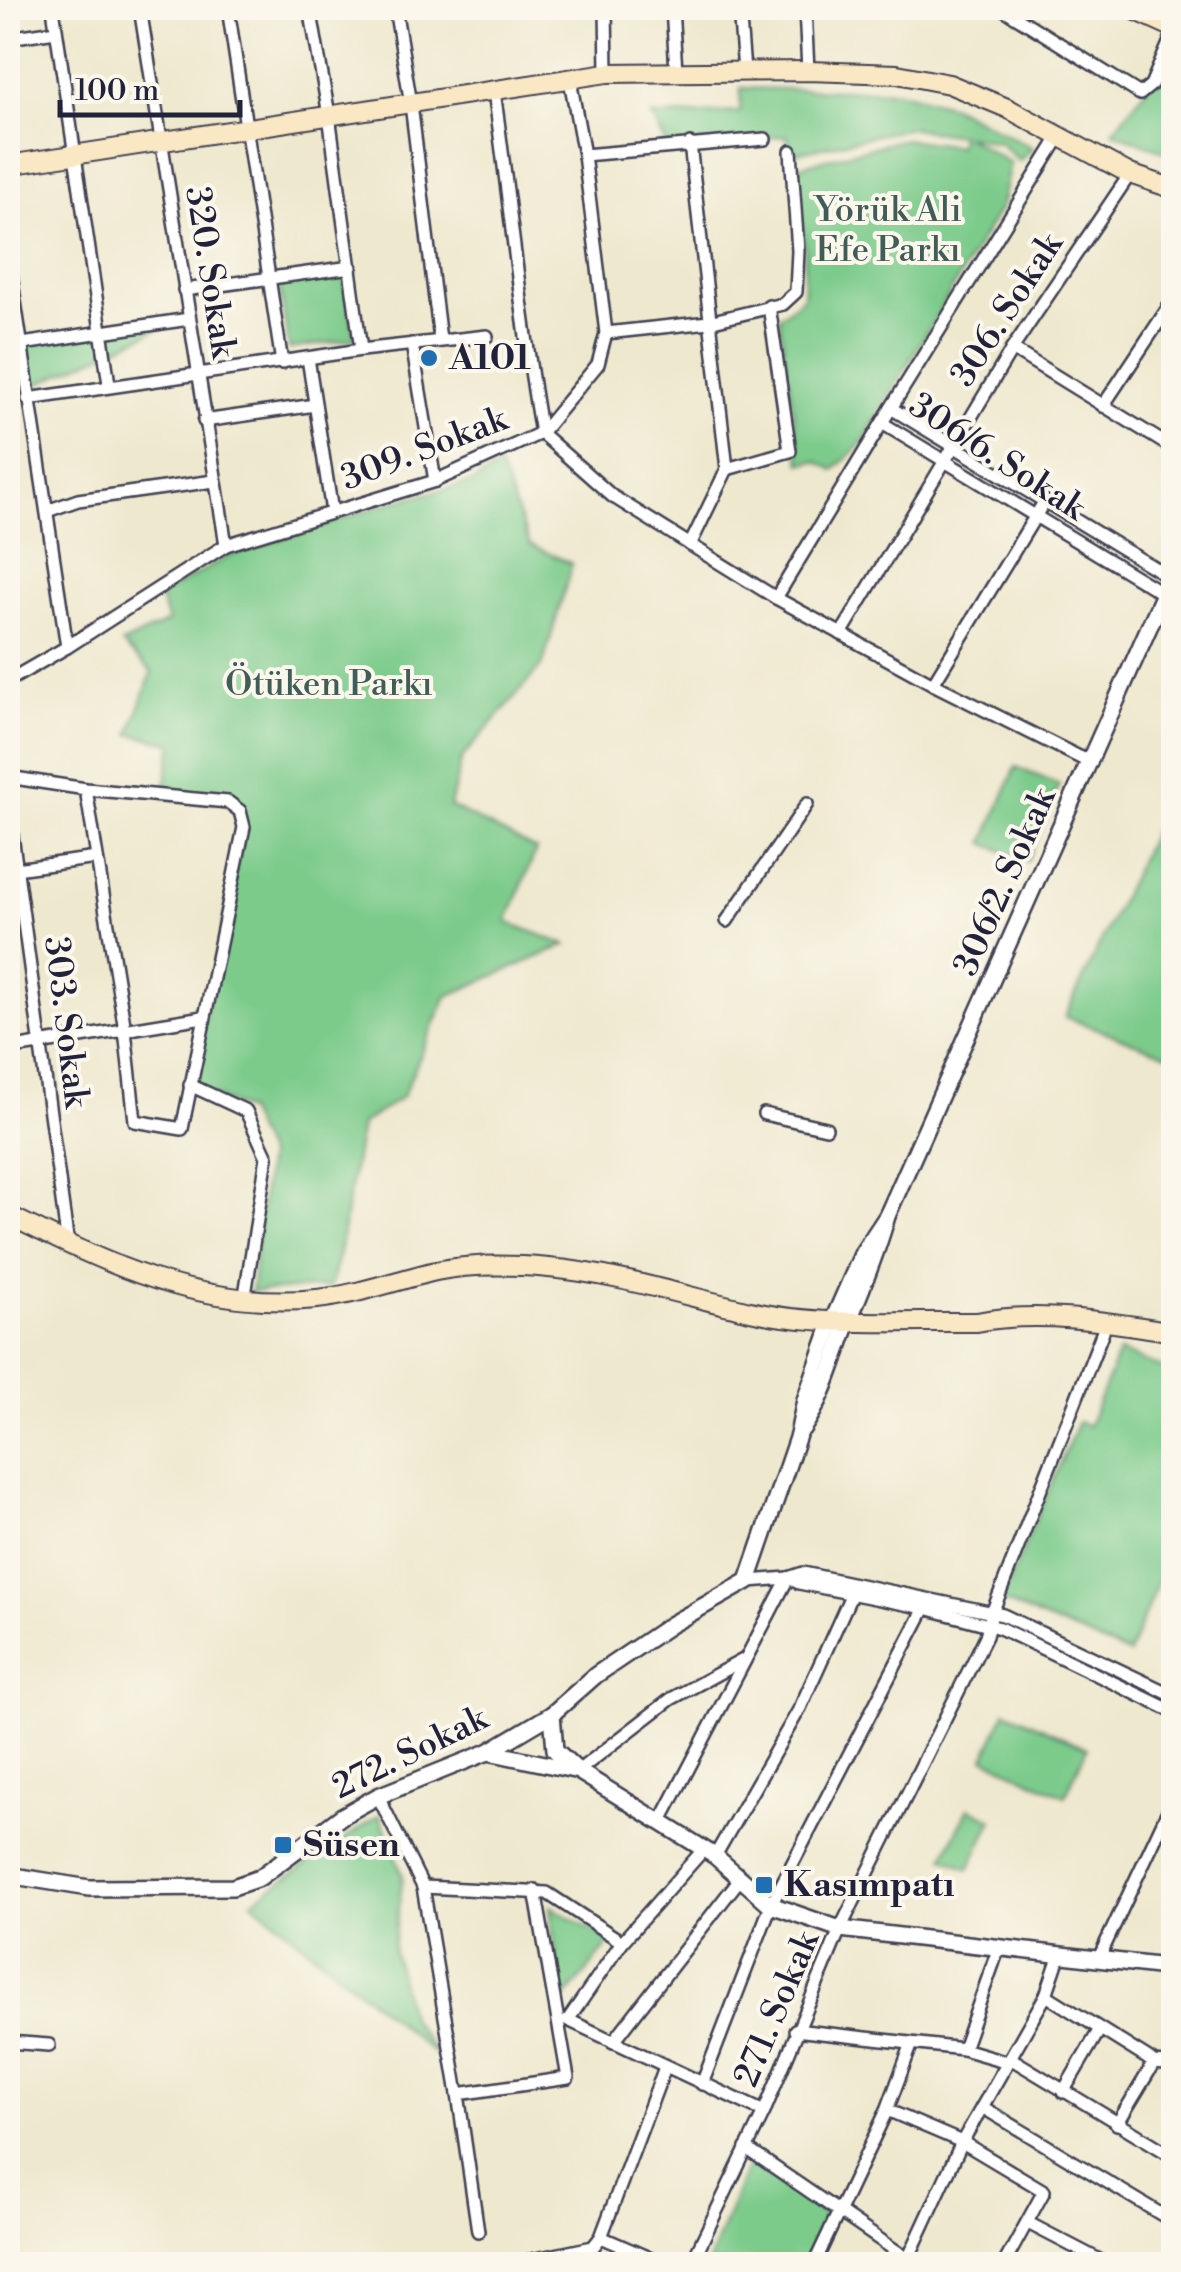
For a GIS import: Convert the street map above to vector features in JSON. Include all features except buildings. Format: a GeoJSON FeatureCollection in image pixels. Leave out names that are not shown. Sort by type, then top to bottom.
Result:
{"type":"FeatureCollection","features":[{"type":"Feature","properties":{"kind":"main road"},"geometry":{"type":"LineString","coordinates":[[1130,8],[1174,30]]}},
{"type":"Feature","properties":{"kind":"main road"},"geometry":{"type":"LineString","coordinates":[[1150,8],[1174,18]]}},
{"type":"Feature","properties":{"kind":"main road"},"geometry":{"type":"LineString","coordinates":[[8,165],[607,73],[808,71],[897,74],[948,84],[1006,108],[1130,174],[1174,189]]}},
{"type":"Feature","properties":{"kind":"main road"},"geometry":{"type":"LineString","coordinates":[[8,1215],[68,1245],[162,1283],[244,1302],[321,1299],[441,1270],[550,1268],[738,1307],[752,1302],[843,1316],[976,1310],[998,1318],[1107,1322],[1174,1332]]}},
{"type":"Feature","properties":{"kind":"street"},"geometry":{"type":"LineString","coordinates":[[53,8],[109,384]]}},
{"type":"Feature","properties":{"kind":"street","name":"320. Sokak"},"geometry":{"type":"LineString","coordinates":[[140,8],[226,545]]}},
{"type":"Feature","properties":{"kind":"street"},"geometry":{"type":"LineString","coordinates":[[228,8],[282,363]]}},
{"type":"Feature","properties":{"kind":"street"},"geometry":{"type":"LineString","coordinates":[[310,8],[361,350]]}},
{"type":"Feature","properties":{"kind":"street"},"geometry":{"type":"LineString","coordinates":[[395,8],[412,104],[440,340]]}},
{"type":"Feature","properties":{"kind":"street"},"geometry":{"type":"LineString","coordinates":[[606,8],[607,73]]}},
{"type":"Feature","properties":{"kind":"street"},"geometry":{"type":"LineString","coordinates":[[672,8],[676,71]]}},
{"type":"Feature","properties":{"kind":"street"},"geometry":{"type":"LineString","coordinates":[[738,8],[744,71]]}},
{"type":"Feature","properties":{"kind":"street"},"geometry":{"type":"LineString","coordinates":[[805,8],[808,71]]}},
{"type":"Feature","properties":{"kind":"street"},"geometry":{"type":"LineString","coordinates":[[1002,8],[1140,94],[1151,86],[1174,30]]}},
{"type":"Feature","properties":{"kind":"street"},"geometry":{"type":"LineString","coordinates":[[8,38],[56,31]]}},
{"type":"Feature","properties":{"kind":"street"},"geometry":{"type":"LineString","coordinates":[[541,433],[598,364],[606,333],[584,155],[570,80]]}},
{"type":"Feature","properties":{"kind":"street"},"geometry":{"type":"LineString","coordinates":[[494,92],[524,332],[541,433]]}},
{"type":"Feature","properties":{"kind":"street"},"geometry":{"type":"LineString","coordinates":[[891,408],[1060,136]]}},
{"type":"Feature","properties":{"kind":"street"},"geometry":{"type":"LineString","coordinates":[[584,155],[765,139]]}},
{"type":"Feature","properties":{"kind":"street"},"geometry":{"type":"LineString","coordinates":[[690,144],[727,469],[690,545]]}},
{"type":"Feature","properties":{"kind":"street"},"geometry":{"type":"LineString","coordinates":[[606,333],[709,322],[783,304],[796,292],[798,251],[792,151]]}},
{"type":"Feature","properties":{"kind":"street","name":"306. Sokak"},"geometry":{"type":"LineString","coordinates":[[841,634],[1012,348],[1130,174]]}},
{"type":"Feature","properties":{"kind":"street"},"geometry":{"type":"LineString","coordinates":[[8,255],[67,647]]}},
{"type":"Feature","properties":{"kind":"street"},"geometry":{"type":"LineString","coordinates":[[184,290],[351,267]]}},
{"type":"Feature","properties":{"kind":"street"},"geometry":{"type":"LineString","coordinates":[[1103,406],[1174,299]]}},
{"type":"Feature","properties":{"kind":"street"},"geometry":{"type":"LineString","coordinates":[[727,469],[790,451],[769,306]]}},
{"type":"Feature","properties":{"kind":"street"},"geometry":{"type":"LineString","coordinates":[[22,344],[189,319]]}},
{"type":"Feature","properties":{"kind":"street"},"geometry":{"type":"LineString","coordinates":[[28,398],[109,384],[487,336]]}},
{"type":"Feature","properties":{"kind":"street"},"geometry":{"type":"LineString","coordinates":[[412,344],[435,481]]}},
{"type":"Feature","properties":{"kind":"street"},"geometry":{"type":"LineString","coordinates":[[1012,348],[1174,449]]}},
{"type":"Feature","properties":{"kind":"street"},"geometry":{"type":"LineString","coordinates":[[308,358],[332,512]]}},
{"type":"Feature","properties":{"kind":"street"},"geometry":{"type":"LineString","coordinates":[[204,421],[315,406]]}},
{"type":"Feature","properties":{"kind":"street","name":"306/6. Sokak"},"geometry":{"type":"LineString","coordinates":[[891,408],[1169,581],[1035,516],[882,422],[891,408]]}},
{"type":"Feature","properties":{"kind":"street"},"geometry":{"type":"LineString","coordinates":[[776,598],[882,422]]}},
{"type":"Feature","properties":{"kind":"street","name":"309. Sokak"},"geometry":{"type":"LineString","coordinates":[[8,681],[226,545],[435,481],[541,433],[612,496],[776,598],[933,684],[1091,763]]}},
{"type":"Feature","properties":{"kind":"street"},"geometry":{"type":"LineString","coordinates":[[47,511],[78,500],[214,481]]}},
{"type":"Feature","properties":{"kind":"street"},"geometry":{"type":"LineString","coordinates":[[933,684],[1044,502]]}},
{"type":"Feature","properties":{"kind":"street","name":"306/2. Sokak"},"geometry":{"type":"LineString","coordinates":[[748,1581],[798,1435],[805,1400],[843,1316],[864,1252],[887,1216],[1169,581]]}},
{"type":"Feature","properties":{"kind":"street"},"geometry":{"type":"LineString","coordinates":[[8,777],[86,789],[228,802],[240,812],[244,827],[182,1130],[135,1121],[125,1030],[86,789]]}},
{"type":"Feature","properties":{"kind":"street"},"geometry":{"type":"LineString","coordinates":[[727,921],[807,804]]}},
{"type":"Feature","properties":{"kind":"street","name":"303. Sokak"},"geometry":{"type":"LineString","coordinates":[[8,806],[13,869],[68,1245]]}},
{"type":"Feature","properties":{"kind":"street"},"geometry":{"type":"LineString","coordinates":[[13,869],[97,858]]}},
{"type":"Feature","properties":{"kind":"street"},"geometry":{"type":"LineString","coordinates":[[8,1049],[204,1018]]}},
{"type":"Feature","properties":{"kind":"street"},"geometry":{"type":"LineString","coordinates":[[190,1085],[246,1111],[267,1156],[244,1302]]}},
{"type":"Feature","properties":{"kind":"street"},"geometry":{"type":"LineString","coordinates":[[764,1114],[826,1128]]}},
{"type":"Feature","properties":{"kind":"street","name":"271. Sokak"},"geometry":{"type":"LineString","coordinates":[[691,2264],[764,2112],[840,1929],[990,1619],[1107,1322]]}},
{"type":"Feature","properties":{"kind":"street","name":"272. Sokak"},"geometry":{"type":"LineString","coordinates":[[8,1871],[89,1888],[233,1888],[260,1878],[342,1816],[378,1796],[488,1752],[552,1714],[596,1676],[670,1624],[748,1581],[803,1573],[990,1619]]}},
{"type":"Feature","properties":{"kind":"street"},"geometry":{"type":"LineString","coordinates":[[661,1820],[788,1578]]}},
{"type":"Feature","properties":{"kind":"street","name":"272. Sokak"},"geometry":{"type":"LineString","coordinates":[[788,1578],[990,1619]]}},
{"type":"Feature","properties":{"kind":"street"},"geometry":{"type":"LineString","coordinates":[[563,2020],[622,1942],[709,1852],[800,1708],[852,1593]]}},
{"type":"Feature","properties":{"kind":"street"},"geometry":{"type":"LineString","coordinates":[[702,2084],[771,1905],[924,1608]]}},
{"type":"Feature","properties":{"kind":"street"},"geometry":{"type":"LineString","coordinates":[[990,1619],[1174,1696]]}},
{"type":"Feature","properties":{"kind":"street"},"geometry":{"type":"LineString","coordinates":[[990,1619],[1174,1712]]}},
{"type":"Feature","properties":{"kind":"street"},"geometry":{"type":"LineString","coordinates":[[488,1752],[578,1771],[671,1699],[743,1660]]}},
{"type":"Feature","properties":{"kind":"street"},"geometry":{"type":"LineString","coordinates":[[552,1714],[555,1750],[578,1771],[709,1852],[771,1905],[840,1929],[1174,1968]]}},
{"type":"Feature","properties":{"kind":"street"},"geometry":{"type":"LineString","coordinates":[[378,1796],[423,1886],[478,2230]]}},
{"type":"Feature","properties":{"kind":"street"},"geometry":{"type":"LineString","coordinates":[[1098,1960],[1174,1798]]}},
{"type":"Feature","properties":{"kind":"street"},"geometry":{"type":"LineString","coordinates":[[613,2042],[739,1880]]}},
{"type":"Feature","properties":{"kind":"street"},"geometry":{"type":"LineString","coordinates":[[423,1886],[547,1893],[622,1942]]}},
{"type":"Feature","properties":{"kind":"street"},"geometry":{"type":"LineString","coordinates":[[458,2094],[568,2078],[563,2020],[535,1890]]}},
{"type":"Feature","properties":{"kind":"street"},"geometry":{"type":"LineString","coordinates":[[963,2050],[999,1947]]}},
{"type":"Feature","properties":{"kind":"street"},"geometry":{"type":"LineString","coordinates":[[746,2148],[907,2262],[962,2142],[1046,1995],[1060,1954]]}},
{"type":"Feature","properties":{"kind":"street"},"geometry":{"type":"LineString","coordinates":[[1046,1995],[1154,2063],[1174,2065]]}},
{"type":"Feature","properties":{"kind":"street"},"geometry":{"type":"LineString","coordinates":[[563,2020],[764,2112]]}},
{"type":"Feature","properties":{"kind":"street"},"geometry":{"type":"LineString","coordinates":[[1063,2092],[1100,2029]]}},
{"type":"Feature","properties":{"kind":"street"},"geometry":{"type":"LineString","coordinates":[[795,2030],[963,2050],[1009,2060],[1173,2157]]}},
{"type":"Feature","properties":{"kind":"street"},"geometry":{"type":"LineString","coordinates":[[8,2042],[49,2045]]}},
{"type":"Feature","properties":{"kind":"street"},"geometry":{"type":"LineString","coordinates":[[814,2264],[886,2110],[911,2046]]}},
{"type":"Feature","properties":{"kind":"street"},"geometry":{"type":"LineString","coordinates":[[1117,2124],[1154,2063]]}},
{"type":"Feature","properties":{"kind":"street"},"geometry":{"type":"LineString","coordinates":[[512,2264],[594,2246],[665,2067]]}},
{"type":"Feature","properties":{"kind":"street"},"geometry":{"type":"LineString","coordinates":[[982,2107],[1174,2222]]}},
{"type":"Feature","properties":{"kind":"street"},"geometry":{"type":"LineString","coordinates":[[886,2110],[962,2142],[1044,2191],[1004,2264]]}},
{"type":"Feature","properties":{"kind":"street"},"geometry":{"type":"LineString","coordinates":[[1028,2222],[1107,2264]]}},
{"type":"Feature","properties":{"kind":"street"},"geometry":{"type":"LineString","coordinates":[[601,2236],[662,2264]]}},
{"type":"Feature","properties":{"kind":"green space"},"geometry":{"type":"Polygon","coordinates":[[[1156,75],[1173,84],[1173,155],[1113,132],[1156,75]]]}},
{"type":"Feature","properties":{"kind":"green space","name":"Yörük Ali Efe Parkı"},"geometry":{"type":"Polygon","coordinates":[[[741,88],[897,91],[952,106],[1033,148],[1019,161],[999,142],[965,136],[1010,163],[1001,206],[860,446],[834,470],[816,461],[801,463],[779,317],[803,297],[805,253],[796,167],[904,139],[958,146],[961,135],[908,128],[791,154],[787,136],[667,146],[652,117],[740,112],[741,88]]]}},
{"type":"Feature","properties":{"kind":"green space"},"geometry":{"type":"Polygon","coordinates":[[[344,275],[355,339],[289,349],[279,285],[344,275]]]}},
{"type":"Feature","properties":{"kind":"green space"},"geometry":{"type":"Polygon","coordinates":[[[188,315],[40,383],[28,384],[23,346],[188,315]]]}},
{"type":"Feature","properties":{"kind":"green space","name":"Ötüken Parkı"},"geometry":{"type":"Polygon","coordinates":[[[499,466],[530,545],[572,564],[543,664],[462,758],[450,806],[536,850],[507,922],[566,945],[447,996],[402,1097],[361,1124],[330,1287],[251,1292],[267,1156],[246,1111],[190,1085],[244,827],[228,802],[163,797],[173,743],[130,734],[152,672],[122,644],[168,622],[159,596],[227,557],[395,501],[471,483],[499,466]]]}},
{"type":"Feature","properties":{"kind":"green space"},"geometry":{"type":"Polygon","coordinates":[[[1016,767],[1059,785],[1027,861],[984,843],[1016,767]]]}},
{"type":"Feature","properties":{"kind":"green space"},"geometry":{"type":"Polygon","coordinates":[[[1173,790],[1173,1057],[1065,1017],[1173,790]]]}},
{"type":"Feature","properties":{"kind":"green space"},"geometry":{"type":"Polygon","coordinates":[[[1119,1352],[1173,1372],[1173,1421],[1160,1454],[1173,1460],[1173,1543],[1129,1654],[1001,1601],[1078,1422],[1088,1426],[1119,1352]]]}},
{"type":"Feature","properties":{"kind":"green space"},"geometry":{"type":"Polygon","coordinates":[[[1006,1711],[1087,1748],[1065,1796],[984,1758],[1006,1711]]]}},
{"type":"Feature","properties":{"kind":"green space"},"geometry":{"type":"Polygon","coordinates":[[[969,1808],[993,1819],[969,1869],[944,1857],[969,1808]]]}},
{"type":"Feature","properties":{"kind":"green space"},"geometry":{"type":"Polygon","coordinates":[[[380,1815],[403,1877],[393,1948],[410,2018],[441,2059],[252,1901],[380,1815]]]}},
{"type":"Feature","properties":{"kind":"green space"},"geometry":{"type":"Polygon","coordinates":[[[550,1906],[611,1941],[561,2004],[550,1906]]]}},
{"type":"Feature","properties":{"kind":"green space"},"geometry":{"type":"Polygon","coordinates":[[[748,2163],[825,2213],[806,2264],[708,2264],[748,2163]]]}},
{"type":"Feature","properties":{"kind":"place","name":"A101"},"geometry":{"type":"Point","coordinates":[429,358]}},
{"type":"Feature","properties":{"kind":"place","name":"Süsen"},"geometry":{"type":"Point","coordinates":[283,1845]}},
{"type":"Feature","properties":{"kind":"place","name":"Kasımpatı"},"geometry":{"type":"Point","coordinates":[764,1885]}}]}
